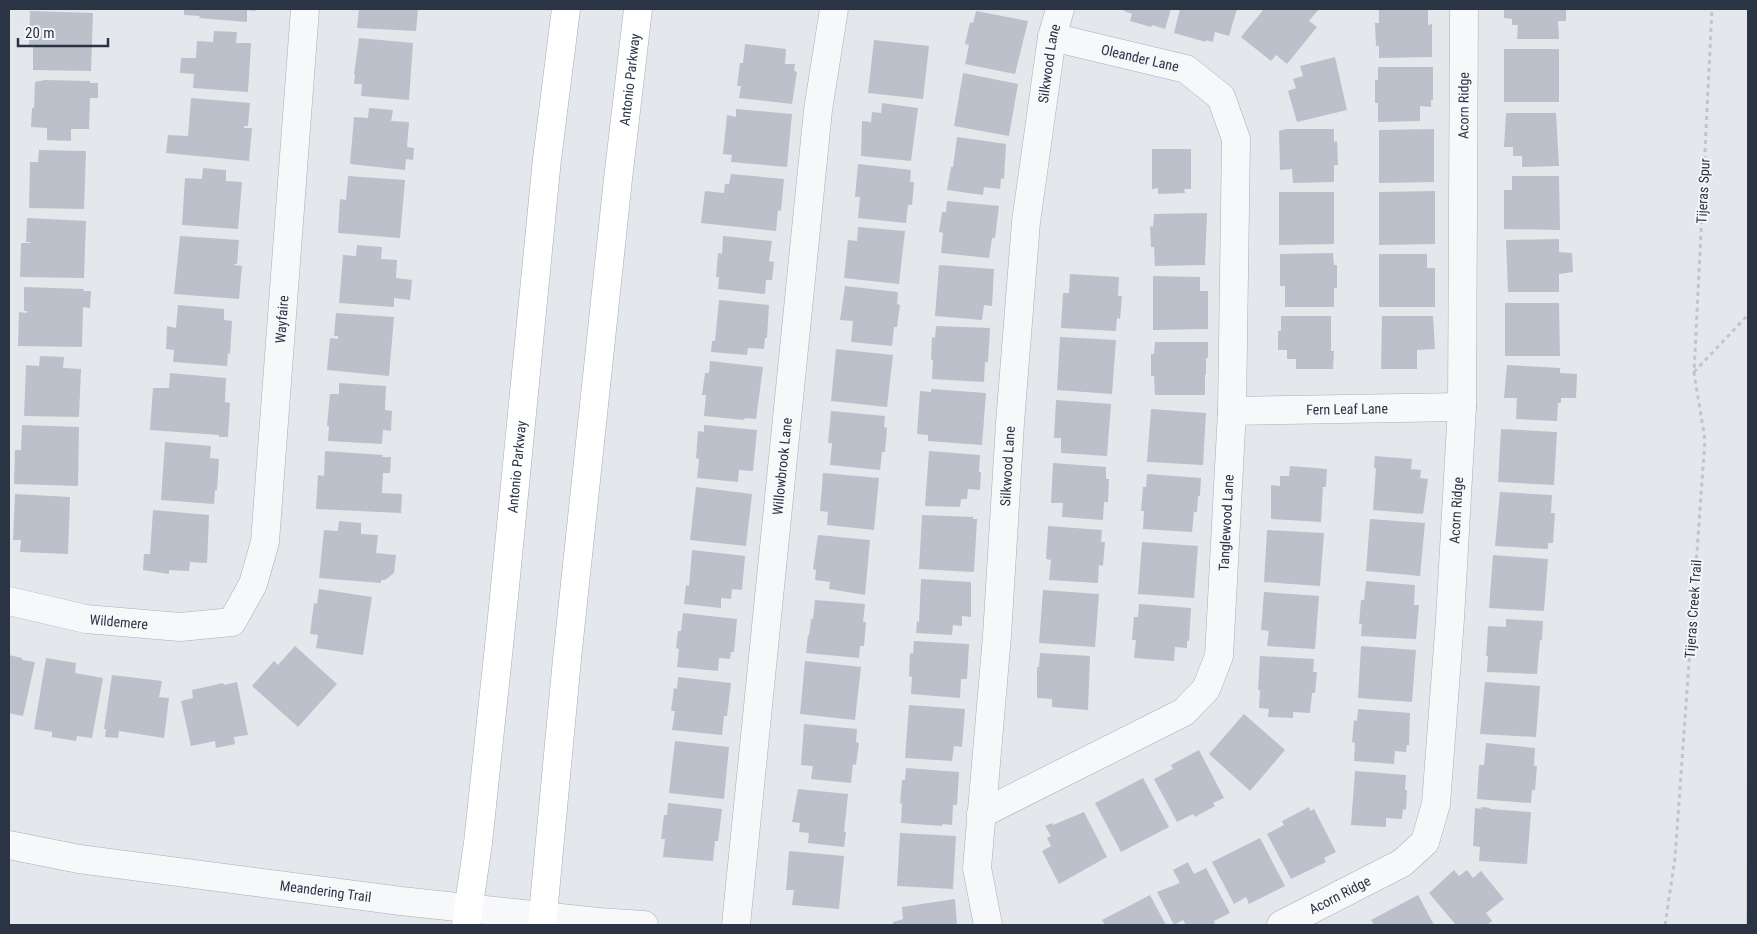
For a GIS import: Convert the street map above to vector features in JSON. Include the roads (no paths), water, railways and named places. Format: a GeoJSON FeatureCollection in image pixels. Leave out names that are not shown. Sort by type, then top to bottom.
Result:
{"type":"FeatureCollection","features":[{"type":"Feature","properties":{"kind":"main road","name":"Antonio Parkway"},"geometry":{"type":"LineString","coordinates":[[467,916],[478,843],[547,159],[566,9]]}},
{"type":"Feature","properties":{"kind":"main road","name":"Antonio Parkway"},"geometry":{"type":"LineString","coordinates":[[543,921],[570,630],[638,9]]}},
{"type":"Feature","properties":{"kind":"street","name":"Wayfaire"},"geometry":{"type":"LineString","coordinates":[[232,622],[253,584],[265,542],[305,9]]}},
{"type":"Feature","properties":{"kind":"street","name":"Willowbrook Lane"},"geometry":{"type":"LineString","coordinates":[[736,925],[818,110],[834,9]]}},
{"type":"Feature","properties":{"kind":"street","name":"Silkwood Lane"},"geometry":{"type":"LineString","coordinates":[[988,925],[977,868],[997,636],[1010,423],[1026,222],[1052,37],[1060,9]]}},
{"type":"Feature","properties":{"kind":"street","name":"Acorn Ridge"},"geometry":{"type":"LineString","coordinates":[[1281,925],[1402,863],[1425,842],[1436,804],[1462,407],[1464,9]]}},
{"type":"Feature","properties":{"kind":"street","name":"Oleander Lane"},"geometry":{"type":"LineString","coordinates":[[1052,37],[1186,69],[1221,97]]}},
{"type":"Feature","properties":{"kind":"street","name":"Tanglewood Lane"},"geometry":{"type":"LineString","coordinates":[[981,814],[1184,712],[1206,689],[1219,656],[1232,411],[1236,139],[1221,97]]}},
{"type":"Feature","properties":{"kind":"street","name":"Fern Leaf Lane"},"geometry":{"type":"LineString","coordinates":[[1232,411],[1462,407]]}},
{"type":"Feature","properties":{"kind":"street","name":"Wildemere"},"geometry":{"type":"LineString","coordinates":[[9,601],[86,619],[180,628],[232,622]]}},
{"type":"Feature","properties":{"kind":"street","name":"Meandering Trail"},"geometry":{"type":"LineString","coordinates":[[9,845],[79,859],[401,901],[467,916],[644,925]]}}]}
